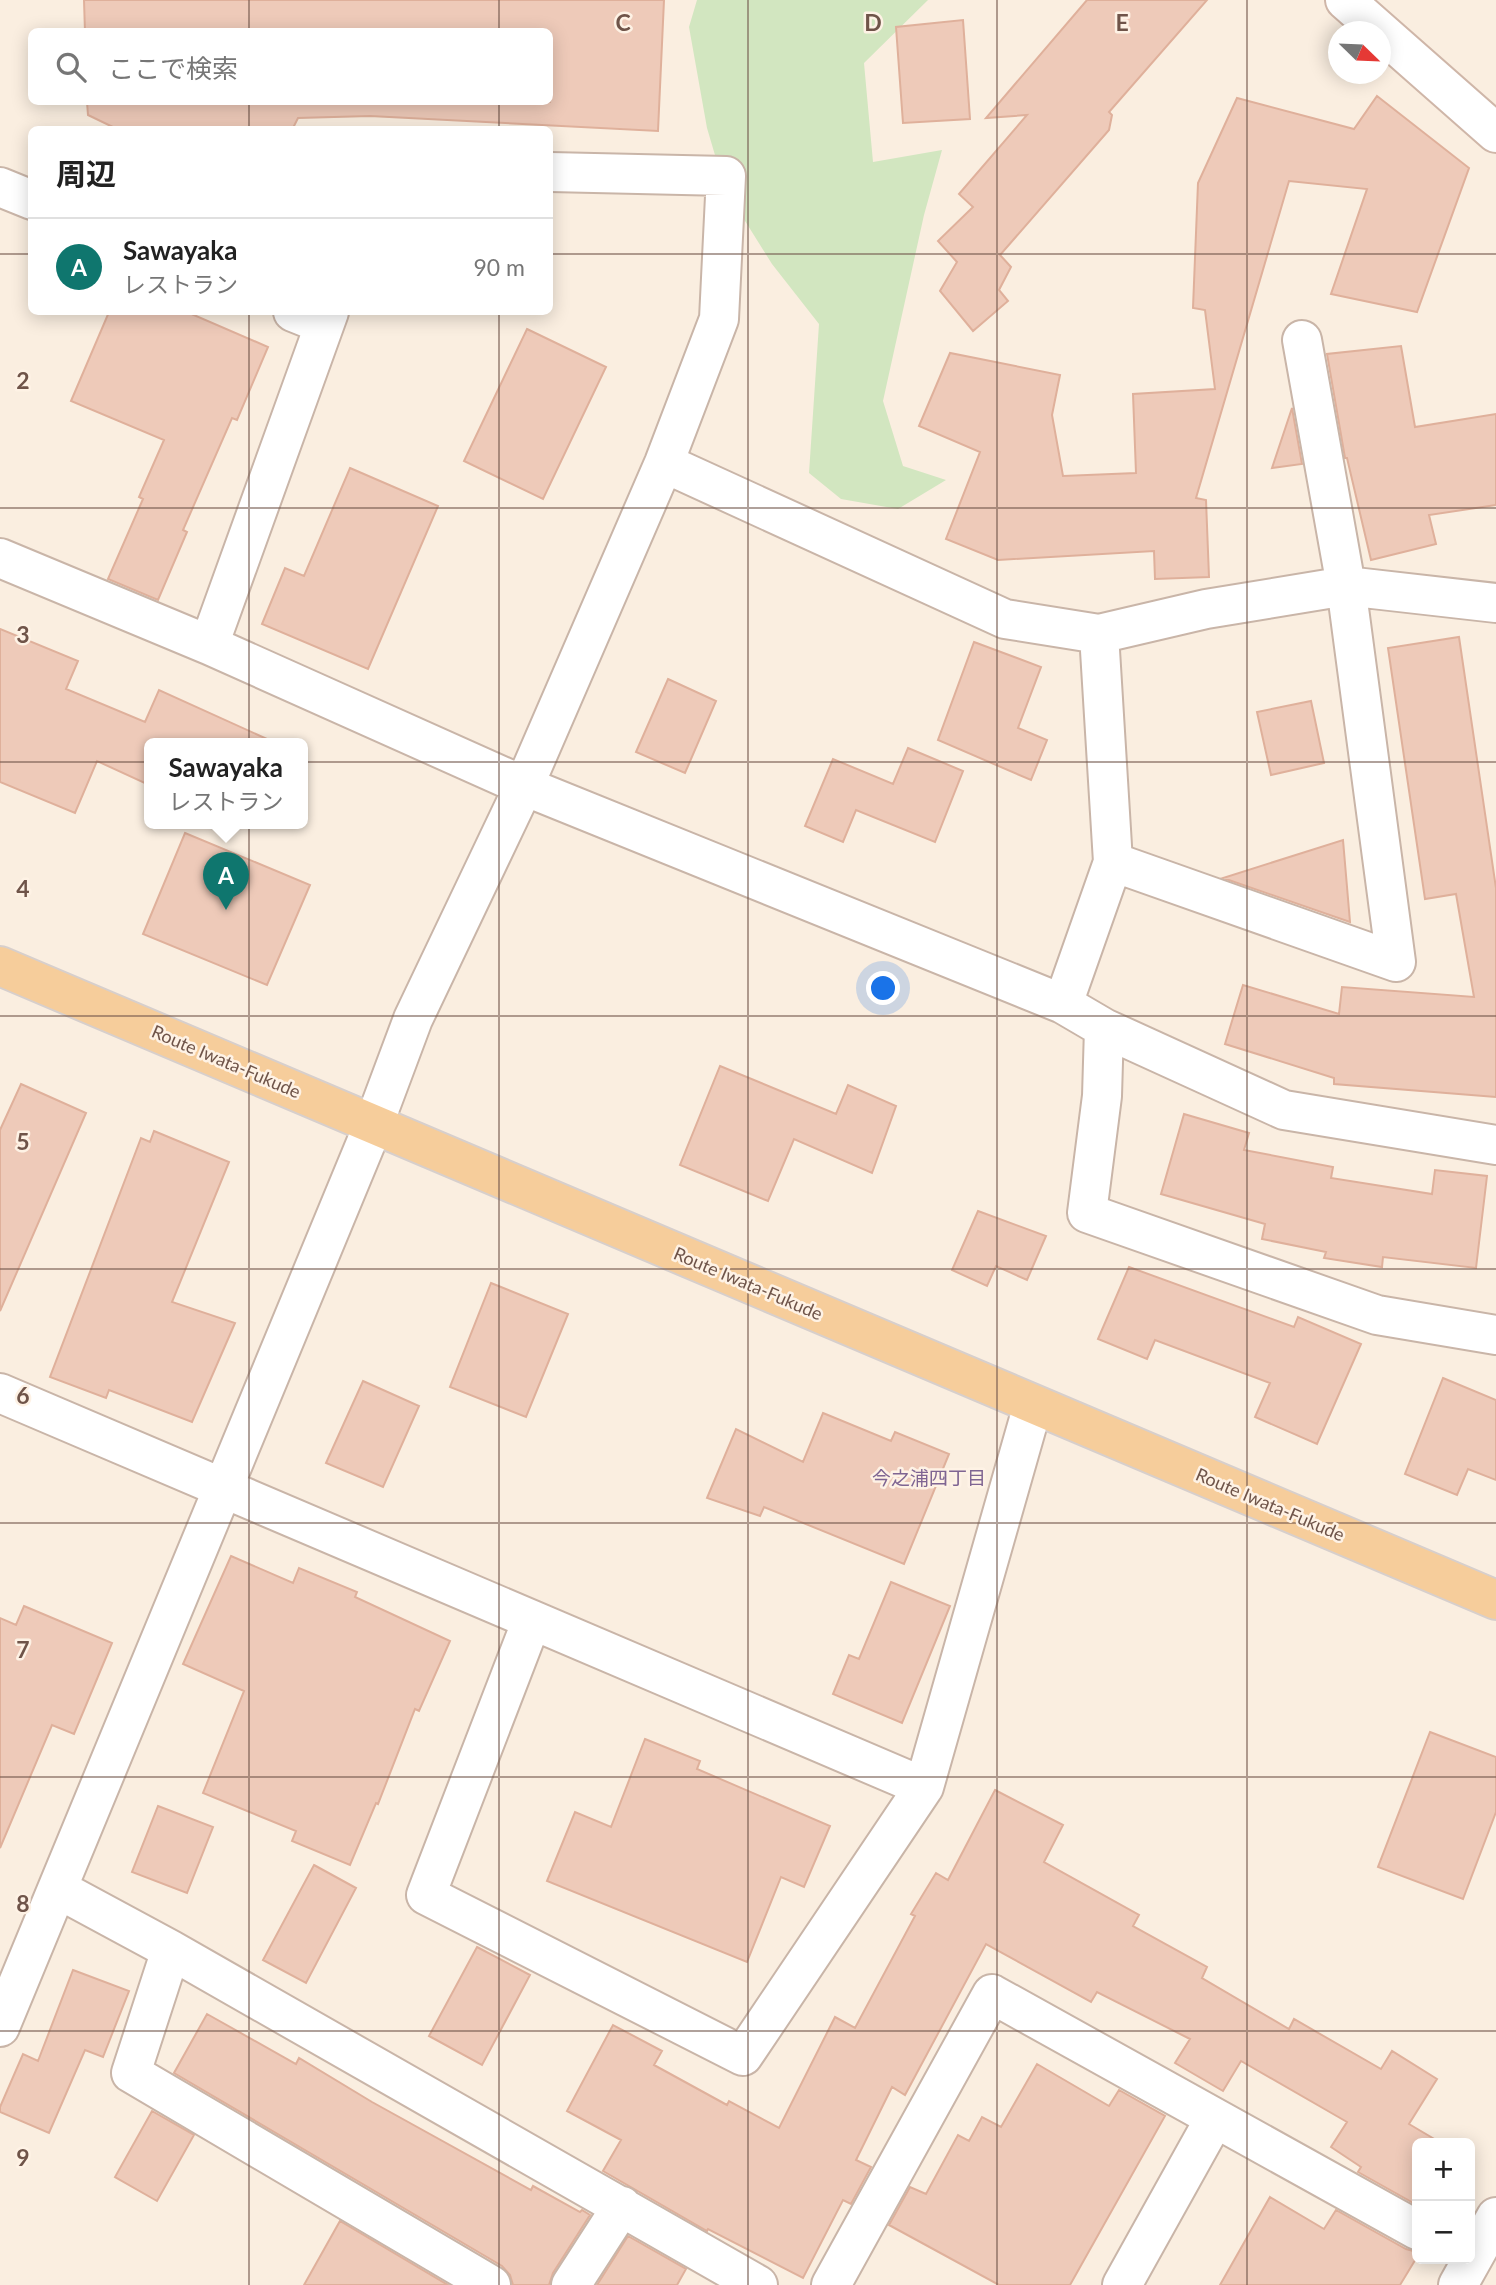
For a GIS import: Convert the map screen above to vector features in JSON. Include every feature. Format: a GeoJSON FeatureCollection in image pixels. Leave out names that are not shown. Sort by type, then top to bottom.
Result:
{"type":"FeatureCollection","features":[{"type":"Feature","properties":{"kind":"main road","name":"Route Iwata-Fukude"},"geometry":{"type":"LineString","coordinates":[[0,966],[1496,1600]]}},
{"type":"Feature","properties":{"kind":"street"},"geometry":{"type":"LineString","coordinates":[[1345,0],[1496,133]]}},
{"type":"Feature","properties":{"kind":"street"},"geometry":{"type":"LineString","coordinates":[[0,2027],[373,1126],[413,1018],[524,786],[664,463],[719,319],[726,176],[553,173]]}},
{"type":"Feature","properties":{"kind":"street"},"geometry":{"type":"LineString","coordinates":[[0,187],[28,198]]}},
{"type":"Feature","properties":{"kind":"street"},"geometry":{"type":"LineString","coordinates":[[209,645],[315,316]]}},
{"type":"Feature","properties":{"kind":"street"},"geometry":{"type":"LineString","coordinates":[[1112,862],[1396,962],[1346,586],[1302,340]]}},
{"type":"Feature","properties":{"kind":"street"},"geometry":{"type":"LineString","coordinates":[[664,463],[1005,619],[1099,634],[1206,609],[1346,586],[1496,603]]}},
{"type":"Feature","properties":{"kind":"street"},"geometry":{"type":"LineString","coordinates":[[0,558],[209,645],[524,786],[1063,1004],[1104,1028],[1284,1110],[1496,1145]]}},
{"type":"Feature","properties":{"kind":"street"},"geometry":{"type":"LineString","coordinates":[[1063,1004],[1112,862],[1099,634]]}},
{"type":"Feature","properties":{"kind":"street"},"geometry":{"type":"LineString","coordinates":[[1104,1028],[1102,1096],[1087,1213],[1377,1315],[1496,1335]]}},
{"type":"Feature","properties":{"kind":"street"},"geometry":{"type":"LineString","coordinates":[[0,1394],[924,1787]]}},
{"type":"Feature","properties":{"kind":"street"},"geometry":{"type":"LineString","coordinates":[[532,1620],[426,1895],[743,2056],[924,1787],[1033,1405]]}},
{"type":"Feature","properties":{"kind":"street"},"geometry":{"type":"LineString","coordinates":[[58,1889],[172,1950],[758,2285]]}},
{"type":"Feature","properties":{"kind":"street"},"geometry":{"type":"LineString","coordinates":[[172,1950],[131,2073],[491,2285]]}},
{"type":"Feature","properties":{"kind":"street"},"geometry":{"type":"LineString","coordinates":[[831,2285],[992,1994],[1412,2227]]}},
{"type":"Feature","properties":{"kind":"street"},"geometry":{"type":"LineString","coordinates":[[1122,2285],[1215,2118]]}},
{"type":"Feature","properties":{"kind":"street"},"geometry":{"type":"LineString","coordinates":[[571,2285],[622,2206]]}},
{"type":"Feature","properties":{"kind":"street"},"geometry":{"type":"LineString","coordinates":[[1474,2270],[1496,2217]]}},
{"type":"Feature","properties":{"kind":"green space"},"geometry":{"type":"Polygon","coordinates":[[[697,0],[928,0],[864,63],[873,162],[942,150],[924,215],[883,401],[903,466],[946,480],[898,509],[841,499],[809,473],[819,324],[772,264],[725,189],[707,128],[689,27],[697,0]]]}},
{"type":"Feature","properties":{"kind":"building"},"geometry":{"type":"Polygon","coordinates":[[[84,0],[664,0],[658,131],[370,116],[298,118],[294,126],[111,126],[88,115],[87,105],[553,105],[553,28],[85,28],[84,0]]]}},
{"type":"Feature","properties":{"kind":"building"},"geometry":{"type":"Polygon","coordinates":[[[1087,0],[1207,0],[1109,112],[1112,115],[1109,130],[1000,255],[1011,267],[999,290],[1008,301],[973,331],[940,291],[957,262],[938,241],[973,207],[959,194],[1027,115],[986,118],[1087,0]]]}},
{"type":"Feature","properties":{"kind":"building"},"geometry":{"type":"Polygon","coordinates":[[[963,20],[970,119],[903,123],[896,27],[963,20]]]}},
{"type":"Feature","properties":{"kind":"building"},"geometry":{"type":"Polygon","coordinates":[[[1377,96],[1469,168],[1417,312],[1331,294],[1367,189],[1289,181],[1196,498],[1206,500],[1209,577],[1155,579],[1154,551],[998,560],[946,539],[980,452],[919,426],[950,353],[1060,375],[1052,415],[1063,476],[1136,473],[1133,394],[1215,389],[1205,310],[1193,308],[1198,183],[1237,98],[1354,129],[1377,96]]]}},
{"type":"Feature","properties":{"kind":"building"},"geometry":{"type":"Polygon","coordinates":[[[108,315],[194,315],[268,347],[237,420],[232,418],[183,530],[187,532],[158,600],[108,579],[143,499],[139,497],[164,440],[71,401],[108,315]]]}},
{"type":"Feature","properties":{"kind":"building"},"geometry":{"type":"Polygon","coordinates":[[[527,329],[606,367],[543,499],[464,461],[527,329]]]}},
{"type":"Feature","properties":{"kind":"building"},"geometry":{"type":"Polygon","coordinates":[[[1401,346],[1415,427],[1496,414],[1496,505],[1429,515],[1436,544],[1371,560],[1345,458],[1327,354],[1401,346]]]}},
{"type":"Feature","properties":{"kind":"building"},"geometry":{"type":"Polygon","coordinates":[[[1292,408],[1302,464],[1272,468],[1292,408]]]}},
{"type":"Feature","properties":{"kind":"building"},"geometry":{"type":"Polygon","coordinates":[[[350,468],[438,506],[368,669],[262,624],[285,568],[304,576],[350,468]]]}},
{"type":"Feature","properties":{"kind":"building"},"geometry":{"type":"Polygon","coordinates":[[[0,629],[78,661],[66,689],[145,722],[159,690],[265,738],[144,738],[144,783],[97,761],[75,813],[0,782],[0,629]]]}},
{"type":"Feature","properties":{"kind":"building"},"geometry":{"type":"Polygon","coordinates":[[[1459,637],[1496,888],[1496,1097],[1334,1084],[1334,1078],[1225,1044],[1243,985],[1339,1014],[1342,987],[1474,997],[1456,894],[1425,899],[1388,648],[1459,637]]]}},
{"type":"Feature","properties":{"kind":"building"},"geometry":{"type":"Polygon","coordinates":[[[974,642],[1041,667],[1018,728],[1047,740],[1031,780],[938,740],[974,642]]]}},
{"type":"Feature","properties":{"kind":"building"},"geometry":{"type":"Polygon","coordinates":[[[668,679],[716,701],[685,773],[636,752],[668,679]]]}},
{"type":"Feature","properties":{"kind":"building"},"geometry":{"type":"Polygon","coordinates":[[[1311,701],[1324,763],[1271,775],[1257,712],[1311,701]]]}},
{"type":"Feature","properties":{"kind":"building"},"geometry":{"type":"Polygon","coordinates":[[[908,748],[963,771],[935,842],[856,810],[843,842],[805,826],[833,759],[893,784],[908,748]]]}},
{"type":"Feature","properties":{"kind":"building"},"geometry":{"type":"Polygon","coordinates":[[[185,833],[310,885],[267,985],[143,934],[185,833]]]}},
{"type":"Feature","properties":{"kind":"building"},"geometry":{"type":"Polygon","coordinates":[[[1343,840],[1350,922],[1223,878],[1343,840]]]}},
{"type":"Feature","properties":{"kind":"building"},"geometry":{"type":"Polygon","coordinates":[[[720,1066],[836,1114],[848,1085],[896,1106],[872,1173],[794,1139],[768,1201],[680,1165],[720,1066]]]}},
{"type":"Feature","properties":{"kind":"building"},"geometry":{"type":"Polygon","coordinates":[[[21,1084],[86,1113],[0,1311],[0,1130],[21,1084]]]}},
{"type":"Feature","properties":{"kind":"building"},"geometry":{"type":"Polygon","coordinates":[[[1184,1114],[1249,1133],[1244,1150],[1333,1167],[1331,1178],[1432,1194],[1435,1170],[1487,1176],[1476,1268],[1383,1257],[1382,1267],[1324,1258],[1326,1252],[1262,1239],[1265,1224],[1161,1194],[1184,1114]]]}},
{"type":"Feature","properties":{"kind":"building"},"geometry":{"type":"Polygon","coordinates":[[[154,1131],[229,1162],[172,1302],[235,1323],[192,1422],[109,1390],[106,1398],[50,1377],[141,1138],[150,1142],[154,1131]]]}},
{"type":"Feature","properties":{"kind":"building"},"geometry":{"type":"Polygon","coordinates":[[[978,1211],[1046,1236],[1027,1280],[996,1266],[987,1286],[952,1270],[978,1211]]]}},
{"type":"Feature","properties":{"kind":"building"},"geometry":{"type":"Polygon","coordinates":[[[1129,1267],[1294,1327],[1298,1317],[1361,1344],[1317,1444],[1255,1417],[1270,1383],[1155,1340],[1147,1359],[1098,1339],[1129,1267]]]}},
{"type":"Feature","properties":{"kind":"building"},"geometry":{"type":"Polygon","coordinates":[[[491,1283],[568,1314],[526,1417],[450,1387],[491,1283]]]}},
{"type":"Feature","properties":{"kind":"building"},"geometry":{"type":"Polygon","coordinates":[[[1443,1378],[1496,1400],[1496,1480],[1468,1469],[1457,1495],[1405,1474],[1443,1378]]]}},
{"type":"Feature","properties":{"kind":"building"},"geometry":{"type":"Polygon","coordinates":[[[363,1381],[419,1406],[383,1487],[326,1463],[363,1381]]]}},
{"type":"Feature","properties":{"kind":"building"},"geometry":{"type":"Polygon","coordinates":[[[823,1413],[891,1441],[895,1432],[949,1454],[904,1564],[764,1507],[760,1516],[707,1498],[736,1429],[803,1462],[823,1413]]]}},
{"type":"Feature","properties":{"kind":"building"},"geometry":{"type":"Polygon","coordinates":[[[231,1556],[293,1583],[299,1568],[357,1592],[355,1597],[450,1641],[419,1711],[415,1709],[378,1804],[376,1803],[350,1865],[292,1841],[296,1831],[203,1793],[244,1691],[183,1664],[231,1556]]]}},
{"type":"Feature","properties":{"kind":"building"},"geometry":{"type":"Polygon","coordinates":[[[891,1582],[950,1606],[902,1723],[833,1694],[849,1655],[859,1659],[891,1582]]]}},
{"type":"Feature","properties":{"kind":"building"},"geometry":{"type":"Polygon","coordinates":[[[24,1606],[112,1643],[74,1734],[52,1725],[0,1848],[0,1618],[16,1625],[24,1606]]]}},
{"type":"Feature","properties":{"kind":"building"},"geometry":{"type":"Polygon","coordinates":[[[1430,1732],[1496,1757],[1496,1812],[1463,1899],[1378,1867],[1430,1732]]]}},
{"type":"Feature","properties":{"kind":"building"},"geometry":{"type":"Polygon","coordinates":[[[645,1739],[700,1761],[697,1769],[830,1826],[804,1887],[781,1877],[747,1962],[547,1881],[575,1812],[611,1827],[645,1739]]]}},
{"type":"Feature","properties":{"kind":"building"},"geometry":{"type":"Polygon","coordinates":[[[995,1790],[1063,1825],[1044,1862],[1139,1915],[1133,1926],[1207,1967],[1202,1978],[1289,2029],[1294,2019],[1381,2069],[1392,2051],[1437,2079],[1409,2124],[1433,2138],[1412,2138],[1412,2202],[1358,2172],[1361,2167],[1331,2147],[1347,2122],[1241,2061],[1223,2091],[1175,2063],[1190,2039],[1097,1992],[1091,2002],[986,1944],[905,2095],[892,2087],[856,2160],[871,2167],[851,2204],[843,2200],[803,2278],[708,2229],[707,2231],[603,2171],[621,2140],[567,2111],[613,2025],[662,2051],[654,2065],[727,2105],[729,2101],[779,2128],[835,2017],[855,2028],[915,1916],[911,1914],[936,1873],[948,1880],[995,1790]]]}},
{"type":"Feature","properties":{"kind":"building"},"geometry":{"type":"Polygon","coordinates":[[[158,1806],[213,1827],[187,1893],[132,1872],[158,1806]]]}},
{"type":"Feature","properties":{"kind":"building"},"geometry":{"type":"Polygon","coordinates":[[[314,1865],[356,1888],[306,1983],[263,1960],[314,1865]]]}},
{"type":"Feature","properties":{"kind":"building"},"geometry":{"type":"Polygon","coordinates":[[[477,1947],[530,1975],[482,2065],[429,2036],[477,1947]]]}},
{"type":"Feature","properties":{"kind":"building"},"geometry":{"type":"Polygon","coordinates":[[[73,1970],[129,1991],[103,2057],[85,2050],[49,2133],[0,2112],[0,2107],[23,2054],[38,2061],[73,1970]]]}},
{"type":"Feature","properties":{"kind":"building"},"geometry":{"type":"Polygon","coordinates":[[[207,2014],[296,2064],[299,2058],[372,2102],[531,2190],[533,2186],[590,2215],[553,2273],[549,2285],[513,2285],[510,2275],[502,2266],[174,2073],[207,2014]]]}},
{"type":"Feature","properties":{"kind":"building"},"geometry":{"type":"Polygon","coordinates":[[[1037,2064],[1109,2106],[1119,2090],[1165,2116],[1070,2285],[999,2285],[889,2225],[910,2187],[926,2194],[958,2135],[969,2141],[982,2117],[1001,2127],[1037,2064]]]}},
{"type":"Feature","properties":{"kind":"building"},"geometry":{"type":"Polygon","coordinates":[[[152,2111],[194,2135],[157,2201],[115,2177],[152,2111]]]}},
{"type":"Feature","properties":{"kind":"building"},"geometry":{"type":"Polygon","coordinates":[[[1270,2197],[1324,2229],[1336,2210],[1412,2251],[1413,2264],[1400,2285],[1220,2285],[1270,2197]]]}},
{"type":"Feature","properties":{"kind":"building"},"geometry":{"type":"Polygon","coordinates":[[[340,2221],[448,2285],[304,2285],[340,2221]]]}},
{"type":"Feature","properties":{"kind":"building"},"geometry":{"type":"Polygon","coordinates":[[[628,2236],[686,2269],[677,2285],[597,2285],[628,2236]]]}},
{"type":"Feature","properties":{"kind":"place","name":"Sawayaka"},"geometry":{"type":"Point","coordinates":[226,910]}},
{"type":"Feature","properties":{"kind":"district","name":"今之浦四丁目"},"geometry":{"type":"Point","coordinates":[929,1478]}}]}
